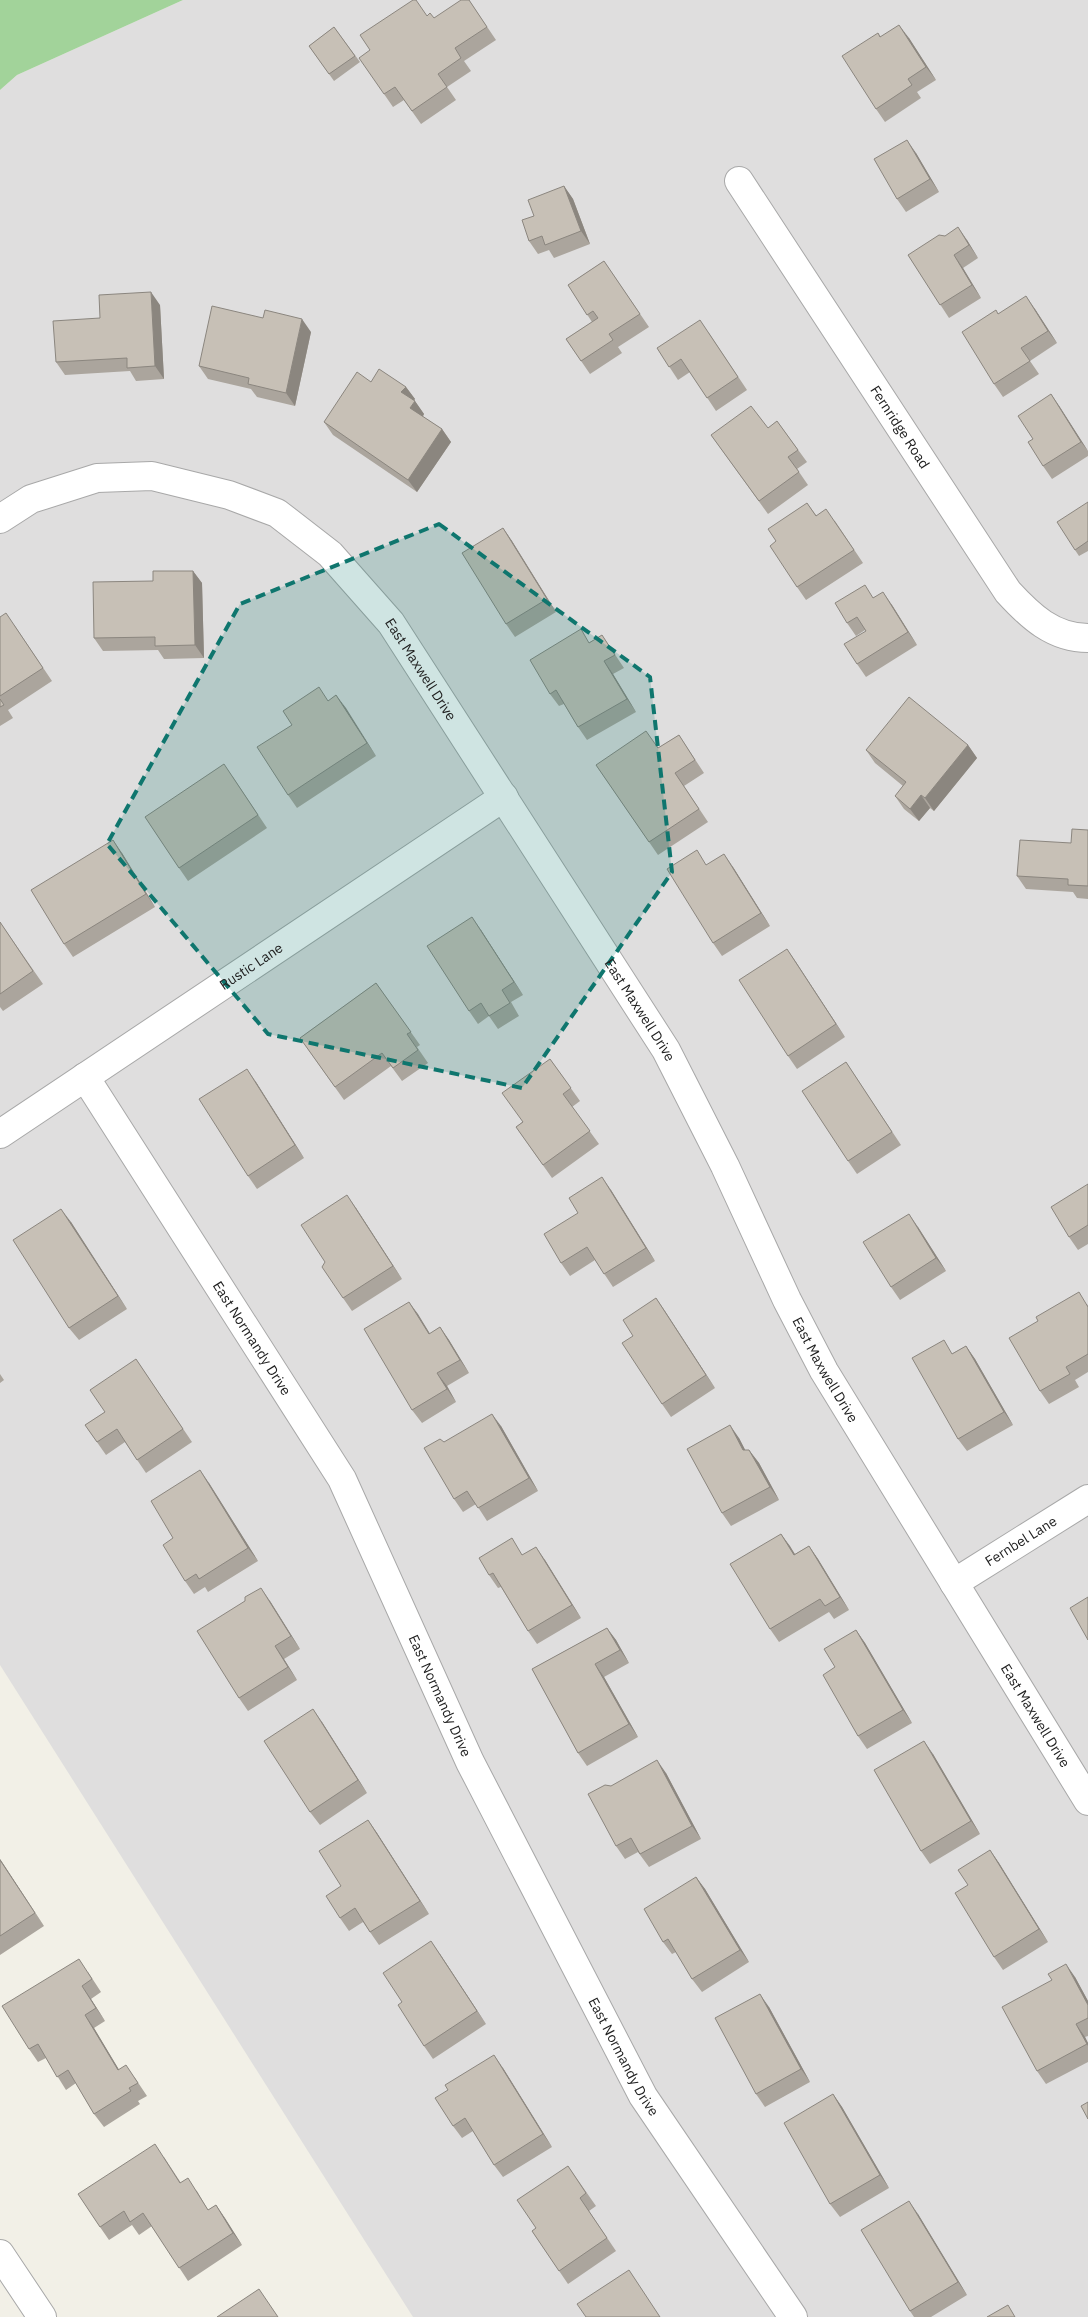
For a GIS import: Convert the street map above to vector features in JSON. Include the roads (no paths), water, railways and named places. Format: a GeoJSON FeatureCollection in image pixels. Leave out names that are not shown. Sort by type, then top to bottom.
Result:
{"type":"FeatureCollection","features":[{"type":"Feature","properties":{"kind":"street","name":"Fernridge Road"},"geometry":{"type":"LineString","coordinates":[[740,181],[1008,592],[1035,620],[1051,629],[1080,638],[1088,638]]}},
{"type":"Feature","properties":{"kind":"street","name":"East Maxwell Drive"},"geometry":{"type":"LineString","coordinates":[[0,518],[32,499],[97,478],[152,476],[229,495],[277,513],[330,554],[391,623],[666,1050],[725,1166],[805,1336],[1088,1801]]}},
{"type":"Feature","properties":{"kind":"street","name":"Rustic Lane"},"geometry":{"type":"LineString","coordinates":[[0,1134],[504,797]]}},
{"type":"Feature","properties":{"kind":"street","name":"East Normandy Drive"},"geometry":{"type":"LineString","coordinates":[[84,1077],[342,1479],[470,1762],[643,2096],[793,2317]]}},
{"type":"Feature","properties":{"kind":"street","name":"Fernbel Lane"},"geometry":{"type":"LineString","coordinates":[[954,1582],[1088,1499]]}},
{"type":"Feature","properties":{"kind":"street"},"geometry":{"type":"LineString","coordinates":[[0,2254],[42,2317]]}}]}
